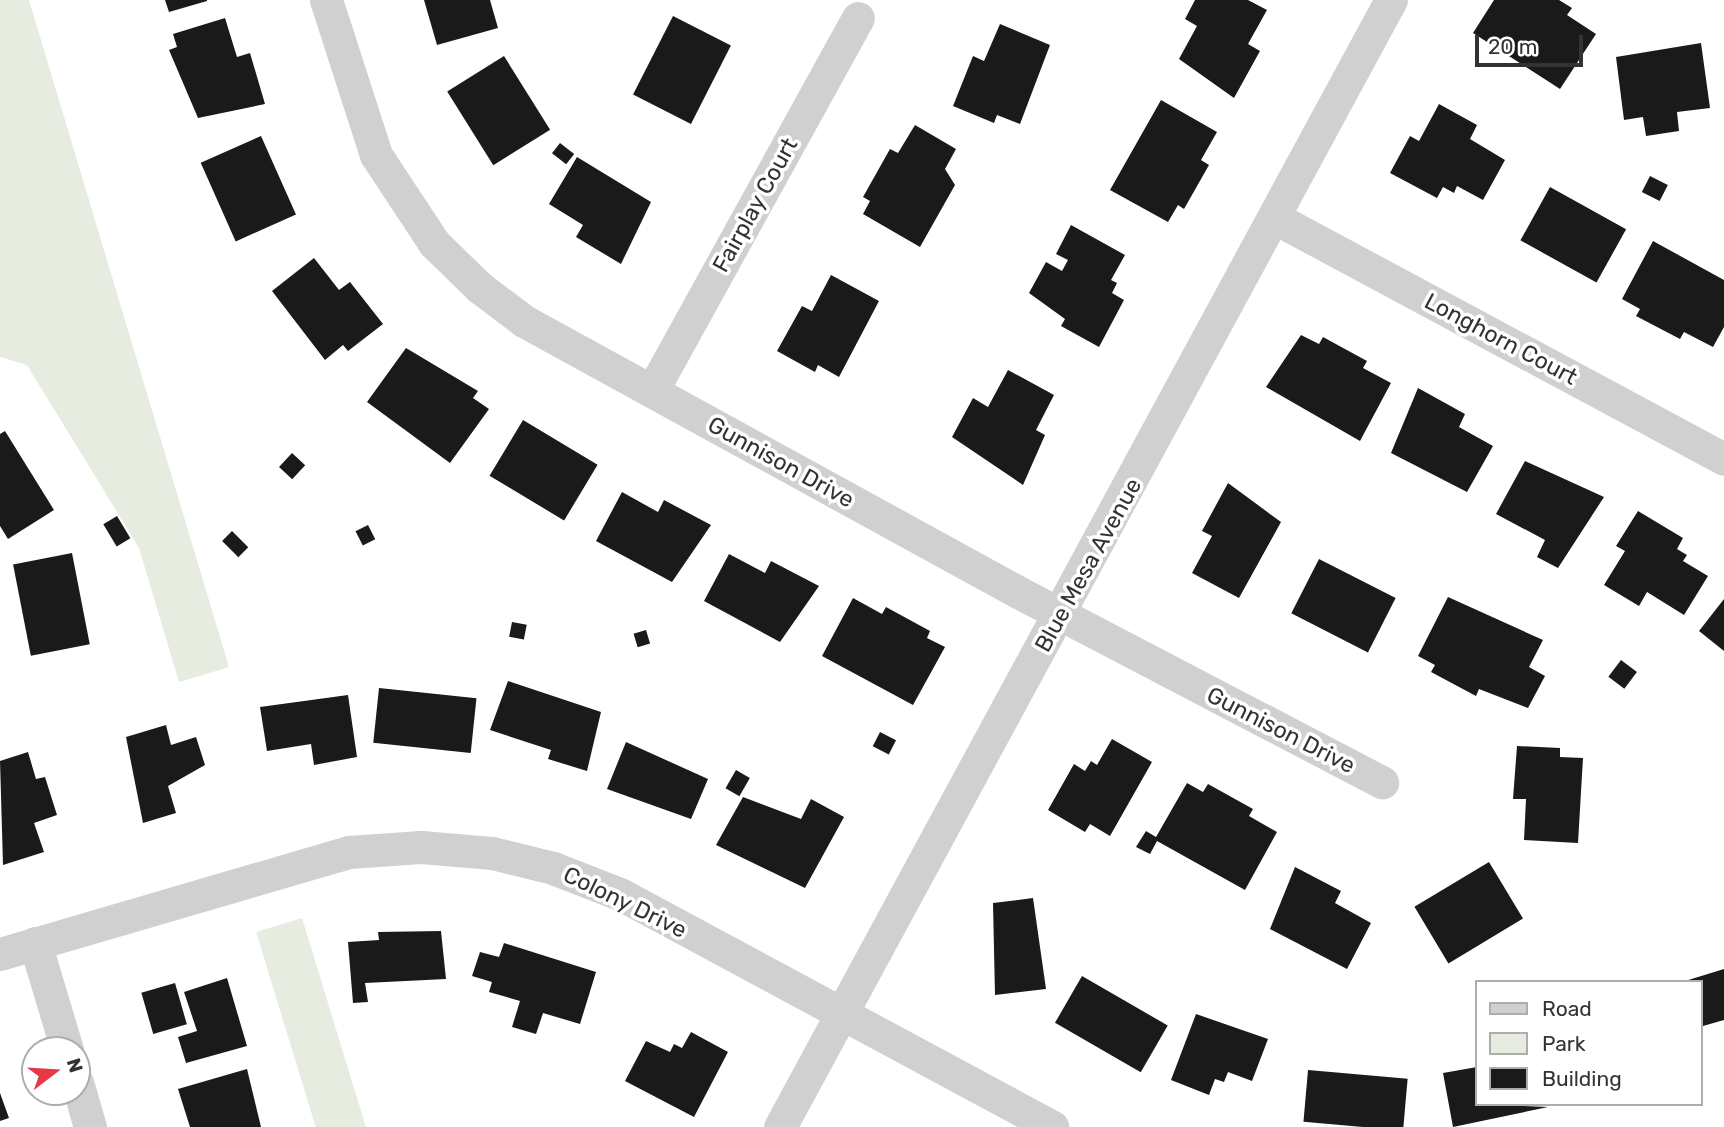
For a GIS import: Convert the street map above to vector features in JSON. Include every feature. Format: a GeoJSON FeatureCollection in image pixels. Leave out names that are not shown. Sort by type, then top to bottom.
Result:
{"type":"FeatureCollection","features":[{"type":"Feature","properties":{"kind":"street","name":"Gunnison Drive"},"geometry":{"type":"LineString","coordinates":[[326,0],[376,155],[434,243],[524,321],[1060,615],[1382,782]]}},
{"type":"Feature","properties":{"kind":"street","name":"Blue Mesa Avenue"},"geometry":{"type":"LineString","coordinates":[[780,1127],[1277,219],[1391,0]]}},
{"type":"Feature","properties":{"kind":"street","name":"Fairplay Court"},"geometry":{"type":"LineString","coordinates":[[652,391],[858,18]]}},
{"type":"Feature","properties":{"kind":"street","name":"Longhorn Court"},"geometry":{"type":"LineString","coordinates":[[1277,219],[1724,459]]}},
{"type":"Feature","properties":{"kind":"street","name":"Colony Drive"},"geometry":{"type":"LineString","coordinates":[[0,954],[349,852],[421,847],[480,852],[553,868],[620,894],[1052,1127]]}},
{"type":"Feature","properties":{"kind":"street"},"geometry":{"type":"LineString","coordinates":[[35,943],[63,1036]]}},
{"type":"Feature","properties":{"kind":"street"},"geometry":{"type":"LineString","coordinates":[[84,1106],[90,1127]]}},
{"type":"Feature","properties":{"kind":"green space"},"geometry":{"type":"Polygon","coordinates":[[[0,0],[29,0],[229,667],[179,682],[139,548],[27,365],[0,357],[0,0]]]}},
{"type":"Feature","properties":{"kind":"green space"},"geometry":{"type":"Polygon","coordinates":[[[302,918],[366,1127],[316,1127],[256,932],[302,918]]]}},
{"type":"Feature","properties":{"kind":"building"},"geometry":{"type":"Polygon","coordinates":[[[165,0],[207,0],[207,1],[169,12],[165,0]]]}},
{"type":"Feature","properties":{"kind":"building"},"geometry":{"type":"Polygon","coordinates":[[[424,0],[490,0],[498,28],[437,45],[424,0]]]}},
{"type":"Feature","properties":{"kind":"building"},"geometry":{"type":"Polygon","coordinates":[[[1195,0],[1248,0],[1267,10],[1248,44],[1260,51],[1234,98],[1179,59],[1197,26],[1185,19],[1195,0]]]}},
{"type":"Feature","properties":{"kind":"building"},"geometry":{"type":"Polygon","coordinates":[[[1494,0],[1559,0],[1572,8],[1567,15],[1596,34],[1560,89],[1473,33],[1494,0]]]}},
{"type":"Feature","properties":{"kind":"building"},"geometry":{"type":"Polygon","coordinates":[[[673,16],[731,46],[691,124],[633,94],[673,16]]]}},
{"type":"Feature","properties":{"kind":"building"},"geometry":{"type":"Polygon","coordinates":[[[225,18],[237,57],[250,53],[265,104],[198,118],[169,50],[177,47],[173,34],[225,18]]]}},
{"type":"Feature","properties":{"kind":"building"},"geometry":{"type":"Polygon","coordinates":[[[1000,24],[1050,45],[1020,124],[997,115],[994,123],[953,106],[973,56],[984,61],[1000,24]]]}},
{"type":"Feature","properties":{"kind":"building"},"geometry":{"type":"Polygon","coordinates":[[[1701,43],[1710,108],[1677,112],[1679,131],[1646,136],[1643,117],[1624,120],[1616,57],[1701,43]]]}},
{"type":"Feature","properties":{"kind":"building"},"geometry":{"type":"Polygon","coordinates":[[[504,56],[550,130],[493,165],[447,92],[504,56]]]}},
{"type":"Feature","properties":{"kind":"building"},"geometry":{"type":"Polygon","coordinates":[[[1161,100],[1217,132],[1201,160],[1209,165],[1184,209],[1178,205],[1168,222],[1110,190],[1161,100]]]}},
{"type":"Feature","properties":{"kind":"building"},"geometry":{"type":"Polygon","coordinates":[[[1439,104],[1477,125],[1470,139],[1505,160],[1483,200],[1457,186],[1454,193],[1443,187],[1437,198],[1390,173],[1410,136],[1419,141],[1439,104]]]}},
{"type":"Feature","properties":{"kind":"building"},"geometry":{"type":"Polygon","coordinates":[[[915,125],[956,149],[945,169],[955,185],[920,247],[863,214],[870,201],[863,197],[890,149],[898,153],[915,125]]]}},
{"type":"Feature","properties":{"kind":"building"},"geometry":{"type":"Polygon","coordinates":[[[261,136],[296,215],[236,241],[201,163],[261,136]]]}},
{"type":"Feature","properties":{"kind":"building"},"geometry":{"type":"Polygon","coordinates":[[[560,143],[574,154],[566,164],[552,153],[560,143]]]}},
{"type":"Feature","properties":{"kind":"building"},"geometry":{"type":"Polygon","coordinates":[[[577,157],[651,202],[621,264],[576,237],[583,225],[549,204],[577,157]]]}},
{"type":"Feature","properties":{"kind":"building"},"geometry":{"type":"Polygon","coordinates":[[[1650,176],[1668,185],[1660,201],[1642,192],[1650,176]]]}},
{"type":"Feature","properties":{"kind":"building"},"geometry":{"type":"Polygon","coordinates":[[[1550,187],[1626,229],[1597,283],[1520,240],[1550,187]]]}},
{"type":"Feature","properties":{"kind":"building"},"geometry":{"type":"Polygon","coordinates":[[[1071,225],[1125,255],[1111,280],[1117,283],[1112,293],[1124,300],[1099,347],[1061,326],[1065,319],[1029,293],[1046,262],[1062,271],[1068,260],[1056,254],[1071,225]]]}},
{"type":"Feature","properties":{"kind":"building"},"geometry":{"type":"Polygon","coordinates":[[[1653,241],[1724,280],[1724,327],[1713,347],[1684,332],[1680,339],[1636,316],[1640,309],[1622,299],[1653,241]]]}},
{"type":"Feature","properties":{"kind":"building"},"geometry":{"type":"Polygon","coordinates":[[[314,258],[339,290],[350,282],[383,324],[348,351],[343,345],[325,360],[272,291],[314,258]]]}},
{"type":"Feature","properties":{"kind":"building"},"geometry":{"type":"Polygon","coordinates":[[[831,275],[879,301],[839,377],[818,365],[815,372],[777,351],[802,306],[812,311],[831,275]]]}},
{"type":"Feature","properties":{"kind":"building"},"geometry":{"type":"Polygon","coordinates":[[[1301,335],[1319,344],[1323,337],[1367,361],[1363,368],[1391,383],[1360,441],[1266,387],[1301,335]]]}},
{"type":"Feature","properties":{"kind":"building"},"geometry":{"type":"Polygon","coordinates":[[[406,348],[478,391],[473,398],[489,409],[450,463],[367,402],[406,348]]]}},
{"type":"Feature","properties":{"kind":"building"},"geometry":{"type":"Polygon","coordinates":[[[1008,370],[1054,395],[1036,430],[1045,435],[1023,485],[952,437],[973,398],[988,407],[1008,370]]]}},
{"type":"Feature","properties":{"kind":"building"},"geometry":{"type":"Polygon","coordinates":[[[1418,388],[1465,414],[1459,427],[1493,446],[1467,492],[1391,453],[1418,388]]]}},
{"type":"Feature","properties":{"kind":"building"},"geometry":{"type":"Polygon","coordinates":[[[523,420],[598,465],[564,521],[490,476],[523,420]]]}},
{"type":"Feature","properties":{"kind":"building"},"geometry":{"type":"Polygon","coordinates":[[[5,431],[54,510],[8,539],[0,526],[0,434],[5,431]]]}},
{"type":"Feature","properties":{"kind":"building"},"geometry":{"type":"Polygon","coordinates":[[[292,453],[305,465],[292,479],[279,467],[292,453]]]}},
{"type":"Feature","properties":{"kind":"building"},"geometry":{"type":"Polygon","coordinates":[[[1525,461],[1604,497],[1558,568],[1537,557],[1545,540],[1496,514],[1525,461]]]}},
{"type":"Feature","properties":{"kind":"building"},"geometry":{"type":"Polygon","coordinates":[[[1228,483],[1281,522],[1239,598],[1192,573],[1212,536],[1202,531],[1228,483]]]}},
{"type":"Feature","properties":{"kind":"building"},"geometry":{"type":"Polygon","coordinates":[[[622,492],[658,512],[664,500],[711,525],[672,582],[596,541],[622,492]]]}},
{"type":"Feature","properties":{"kind":"building"},"geometry":{"type":"Polygon","coordinates":[[[1638,511],[1683,538],[1677,549],[1687,555],[1683,561],[1708,576],[1684,615],[1647,592],[1639,606],[1604,585],[1625,551],[1616,546],[1638,511]]]}},
{"type":"Feature","properties":{"kind":"building"},"geometry":{"type":"Polygon","coordinates":[[[117,516],[130,538],[117,547],[103,524],[117,516]]]}},
{"type":"Feature","properties":{"kind":"building"},"geometry":{"type":"Polygon","coordinates":[[[368,525],[375,539],[363,546],[356,531],[368,525]]]}},
{"type":"Feature","properties":{"kind":"building"},"geometry":{"type":"Polygon","coordinates":[[[232,531],[248,547],[238,557],[222,541],[232,531]]]}},
{"type":"Feature","properties":{"kind":"building"},"geometry":{"type":"Polygon","coordinates":[[[72,553],[90,644],[31,656],[13,564],[72,553]]]}},
{"type":"Feature","properties":{"kind":"building"},"geometry":{"type":"Polygon","coordinates":[[[729,554],[765,573],[771,561],[819,586],[780,642],[704,601],[729,554]]]}},
{"type":"Feature","properties":{"kind":"building"},"geometry":{"type":"Polygon","coordinates":[[[1319,559],[1396,598],[1368,652],[1291,613],[1319,559]]]}},
{"type":"Feature","properties":{"kind":"building"},"geometry":{"type":"Polygon","coordinates":[[[1448,597],[1543,640],[1529,667],[1545,676],[1528,708],[1479,689],[1476,696],[1431,672],[1435,665],[1418,656],[1448,597]]]}},
{"type":"Feature","properties":{"kind":"building"},"geometry":{"type":"Polygon","coordinates":[[[853,598],[882,614],[886,607],[930,631],[927,638],[945,647],[913,705],[822,656],[853,598]]]}},
{"type":"Feature","properties":{"kind":"building"},"geometry":{"type":"Polygon","coordinates":[[[1724,599],[1724,651],[1699,631],[1724,599]]]}},
{"type":"Feature","properties":{"kind":"building"},"geometry":{"type":"Polygon","coordinates":[[[512,622],[527,625],[524,640],[509,637],[512,622]]]}},
{"type":"Feature","properties":{"kind":"building"},"geometry":{"type":"Polygon","coordinates":[[[646,630],[650,643],[638,647],[634,634],[646,630]]]}},
{"type":"Feature","properties":{"kind":"building"},"geometry":{"type":"Polygon","coordinates":[[[1621,660],[1637,672],[1624,689],[1608,677],[1621,660]]]}},
{"type":"Feature","properties":{"kind":"building"},"geometry":{"type":"Polygon","coordinates":[[[508,681],[601,712],[587,771],[548,759],[551,750],[490,730],[508,681]]]}},
{"type":"Feature","properties":{"kind":"building"},"geometry":{"type":"Polygon","coordinates":[[[379,688],[476,698],[471,753],[373,743],[379,688]]]}},
{"type":"Feature","properties":{"kind":"building"},"geometry":{"type":"Polygon","coordinates":[[[348,695],[357,757],[314,765],[311,744],[267,751],[260,707],[348,695]]]}},
{"type":"Feature","properties":{"kind":"building"},"geometry":{"type":"Polygon","coordinates":[[[166,725],[171,745],[196,737],[205,765],[168,786],[176,813],[143,823],[126,737],[166,725]]]}},
{"type":"Feature","properties":{"kind":"building"},"geometry":{"type":"Polygon","coordinates":[[[880,732],[896,740],[889,754],[873,746],[880,732]]]}},
{"type":"Feature","properties":{"kind":"building"},"geometry":{"type":"Polygon","coordinates":[[[1112,739],[1152,762],[1110,836],[1090,824],[1085,832],[1048,810],[1074,764],[1085,771],[1091,761],[1097,765],[1112,739]]]}},
{"type":"Feature","properties":{"kind":"building"},"geometry":{"type":"Polygon","coordinates":[[[626,742],[708,779],[691,819],[607,789],[626,742]]]}},
{"type":"Feature","properties":{"kind":"building"},"geometry":{"type":"Polygon","coordinates":[[[1517,746],[1560,748],[1560,757],[1583,758],[1578,843],[1524,840],[1526,799],[1513,799],[1517,746]]]}},
{"type":"Feature","properties":{"kind":"building"},"geometry":{"type":"Polygon","coordinates":[[[28,752],[36,779],[45,777],[57,815],[34,823],[44,852],[3,865],[0,761],[28,752]]]}},
{"type":"Feature","properties":{"kind":"building"},"geometry":{"type":"Polygon","coordinates":[[[736,770],[750,778],[739,796],[726,788],[736,770]]]}},
{"type":"Feature","properties":{"kind":"building"},"geometry":{"type":"Polygon","coordinates":[[[1187,783],[1203,792],[1208,784],[1253,809],[1249,816],[1277,832],[1245,890],[1157,841],[1150,854],[1136,847],[1146,831],[1156,837],[1187,783]]]}},
{"type":"Feature","properties":{"kind":"building"},"geometry":{"type":"Polygon","coordinates":[[[743,797],[801,819],[811,799],[844,817],[805,888],[716,845],[743,797]]]}},
{"type":"Feature","properties":{"kind":"building"},"geometry":{"type":"Polygon","coordinates":[[[1489,862],[1523,919],[1448,963],[1414,907],[1489,862]]]}},
{"type":"Feature","properties":{"kind":"building"},"geometry":{"type":"Polygon","coordinates":[[[1295,867],[1341,891],[1335,903],[1371,923],[1347,969],[1270,929],[1295,867]]]}},
{"type":"Feature","properties":{"kind":"building"},"geometry":{"type":"Polygon","coordinates":[[[1033,898],[1046,989],[995,995],[993,903],[1033,898]]]}},
{"type":"Feature","properties":{"kind":"building"},"geometry":{"type":"Polygon","coordinates":[[[441,931],[446,979],[365,983],[368,1002],[353,1003],[348,942],[379,940],[378,932],[441,931]]]}},
{"type":"Feature","properties":{"kind":"building"},"geometry":{"type":"Polygon","coordinates":[[[504,943],[596,972],[580,1024],[543,1013],[536,1034],[512,1027],[520,1001],[489,992],[492,982],[472,976],[480,952],[499,957],[504,943]]]}},
{"type":"Feature","properties":{"kind":"building"},"geometry":{"type":"Polygon","coordinates":[[[1724,969],[1724,1020],[1703,1026],[1703,980],[1688,980],[1724,969]]]}},
{"type":"Feature","properties":{"kind":"building"},"geometry":{"type":"Polygon","coordinates":[[[1082,976],[1168,1026],[1141,1072],[1055,1023],[1082,976]]]}},
{"type":"Feature","properties":{"kind":"building"},"geometry":{"type":"Polygon","coordinates":[[[227,978],[247,1046],[186,1063],[178,1037],[197,1031],[184,992],[227,978]]]}},
{"type":"Feature","properties":{"kind":"building"},"geometry":{"type":"Polygon","coordinates":[[[175,983],[187,1024],[153,1034],[141,993],[175,983]]]}},
{"type":"Feature","properties":{"kind":"building"},"geometry":{"type":"Polygon","coordinates":[[[1196,1014],[1268,1039],[1252,1081],[1228,1072],[1224,1082],[1215,1079],[1209,1095],[1171,1080],[1196,1014]]]}},
{"type":"Feature","properties":{"kind":"building"},"geometry":{"type":"Polygon","coordinates":[[[691,1032],[728,1052],[694,1117],[625,1081],[646,1041],[670,1052],[674,1044],[682,1048],[691,1032]]]}},
{"type":"Feature","properties":{"kind":"building"},"geometry":{"type":"Polygon","coordinates":[[[1476,1067],[1476,1106],[1548,1107],[1453,1127],[1443,1073],[1476,1067]]]}},
{"type":"Feature","properties":{"kind":"building"},"geometry":{"type":"Polygon","coordinates":[[[247,1069],[261,1127],[190,1127],[178,1089],[247,1069]]]}},
{"type":"Feature","properties":{"kind":"building"},"geometry":{"type":"Polygon","coordinates":[[[1308,1070],[1408,1079],[1403,1127],[1363,1127],[1303,1122],[1308,1070]]]}},
{"type":"Feature","properties":{"kind":"building"},"geometry":{"type":"Polygon","coordinates":[[[0,1093],[9,1118],[0,1121],[0,1093]]]}}]}
